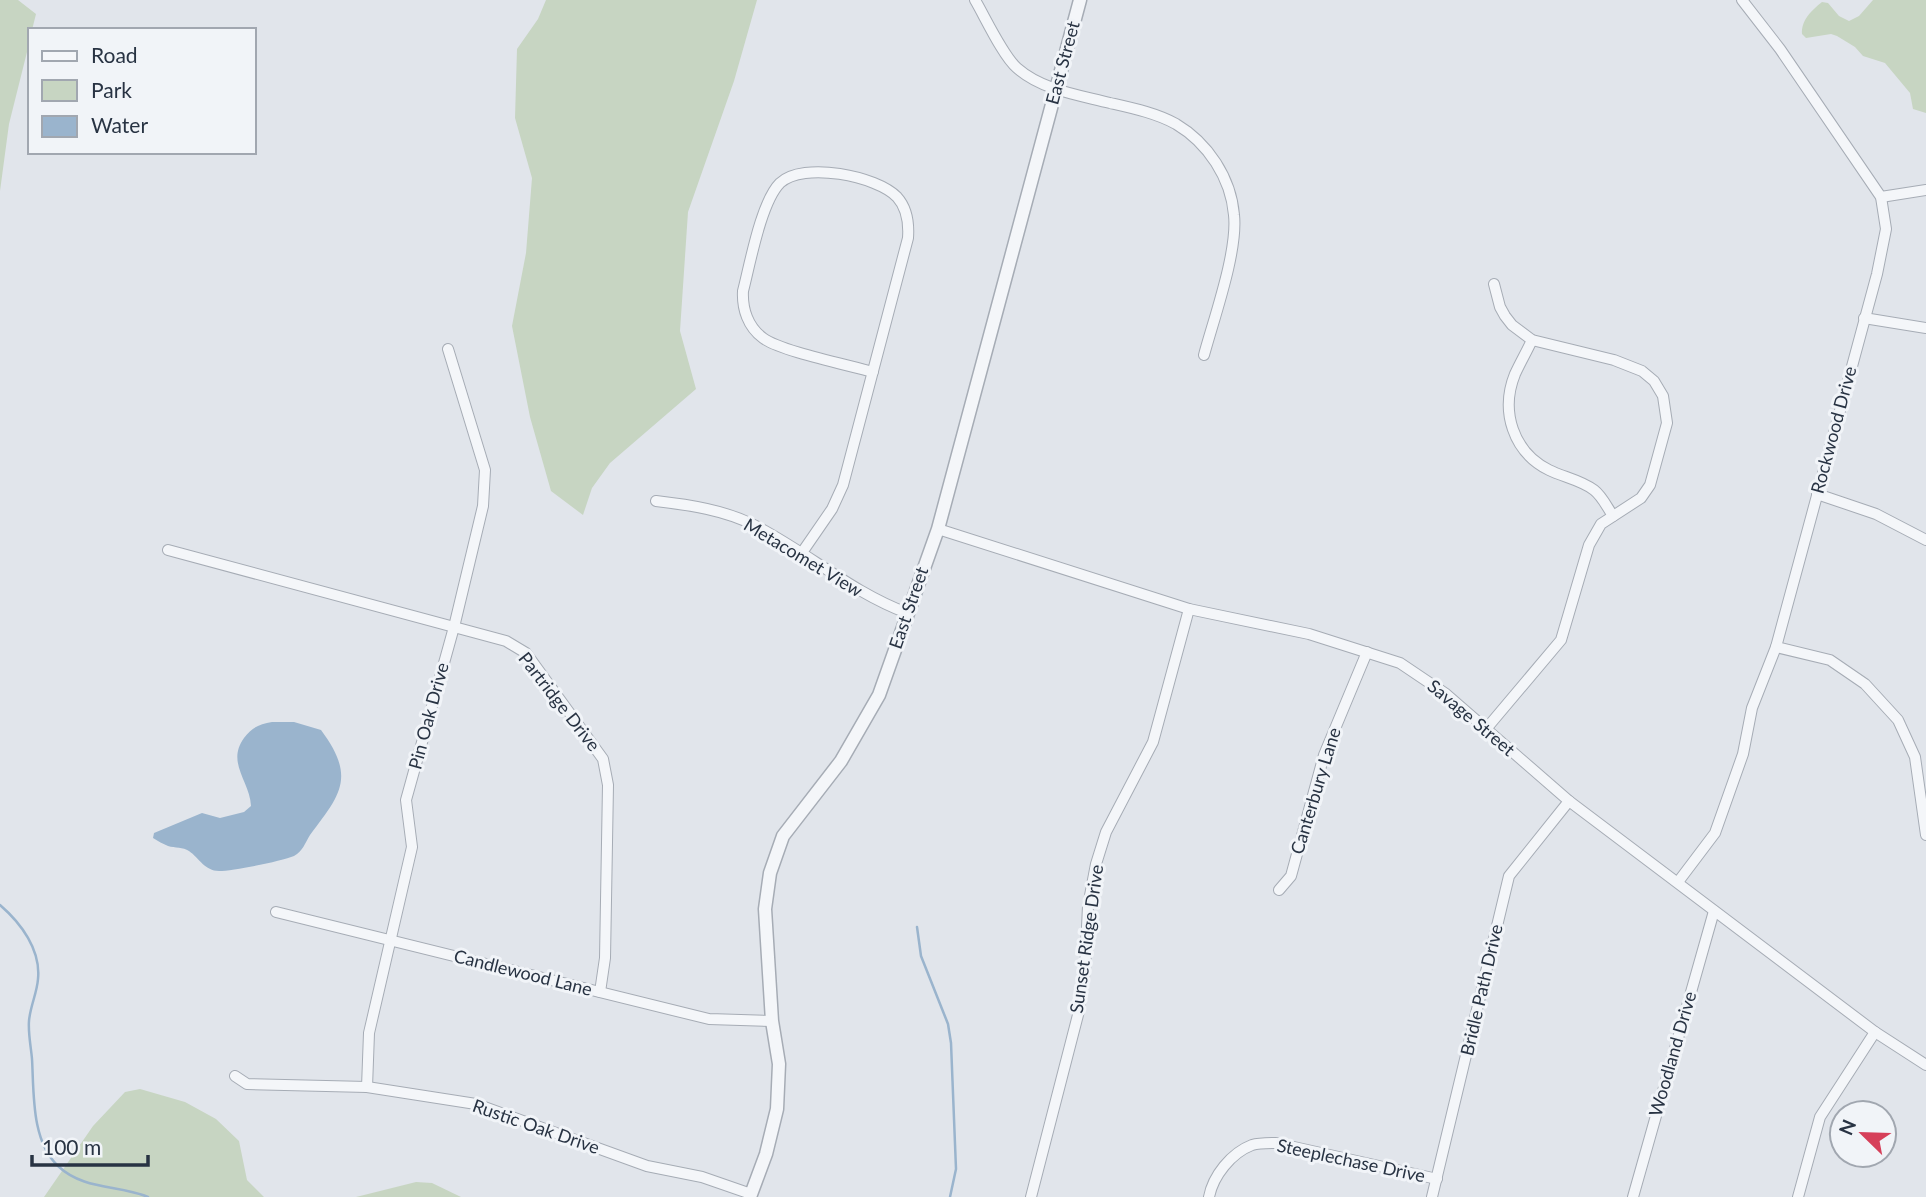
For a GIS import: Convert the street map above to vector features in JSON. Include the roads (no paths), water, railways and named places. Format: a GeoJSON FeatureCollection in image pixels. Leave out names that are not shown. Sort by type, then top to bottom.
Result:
{"type":"FeatureCollection","features":[{"type":"Feature","properties":{"kind":"street"},"geometry":{"type":"LineString","coordinates":[[975,0],[1014,66],[1032,80],[1144,112],[1176,124],[1206,148],[1226,179],[1235,215],[1231,252],[1204,355]]}},
{"type":"Feature","properties":{"kind":"street","name":"East Street"},"geometry":{"type":"LineString","coordinates":[[750,1196],[766,1154],[777,1108],[779,1064],[772,1021],[765,909],[770,873],[783,836],[841,761],[879,695],[938,529],[1080,0]]}},
{"type":"Feature","properties":{"kind":"street","name":"Rockwood Drive"},"geometry":{"type":"LineString","coordinates":[[1678,882],[1715,833],[1743,754],[1752,708],[1776,647],[1886,229],[1881,197],[1780,49],[1742,0]]}},
{"type":"Feature","properties":{"kind":"street"},"geometry":{"type":"LineString","coordinates":[[801,554],[838,498],[873,372],[908,238],[909,225],[899,199],[890,191],[865,179],[811,171],[795,175],[782,181],[767,204],[743,290],[742,306],[748,320],[764,339],[779,346],[873,372]]}},
{"type":"Feature","properties":{"kind":"street"},"geometry":{"type":"LineString","coordinates":[[1881,197],[1926,190]]}},
{"type":"Feature","properties":{"kind":"street"},"geometry":{"type":"LineString","coordinates":[[1486,729],[1561,640],[1588,545],[1601,524],[1641,498],[1650,485],[1667,423],[1662,396],[1654,380],[1630,365],[1532,340],[1505,316],[1494,284]]}},
{"type":"Feature","properties":{"kind":"street"},"geometry":{"type":"LineString","coordinates":[[1864,318],[1926,328]]}},
{"type":"Feature","properties":{"kind":"street"},"geometry":{"type":"LineString","coordinates":[[1532,340],[1509,393],[1508,411],[1512,431],[1530,457],[1547,469],[1594,490],[1613,516]]}},
{"type":"Feature","properties":{"kind":"street","name":"Pin Oak Drive"},"geometry":{"type":"LineString","coordinates":[[367,1087],[369,1032],[412,848],[406,800],[484,506],[485,470],[448,349]]}},
{"type":"Feature","properties":{"kind":"street"},"geometry":{"type":"LineString","coordinates":[[1817,494],[1876,514],[1926,540]]}},
{"type":"Feature","properties":{"kind":"street","name":"Metacomet View"},"geometry":{"type":"LineString","coordinates":[[656,501],[711,509],[752,524],[866,595],[907,613]]}},
{"type":"Feature","properties":{"kind":"street","name":"Savage Street"},"geometry":{"type":"LineString","coordinates":[[938,529],[1189,609],[1309,634],[1400,663],[1446,694],[1569,801],[1875,1032],[1926,1065]]}},
{"type":"Feature","properties":{"kind":"street","name":"Partridge Drive"},"geometry":{"type":"LineString","coordinates":[[169,551],[454,626],[506,641],[526,653],[603,759],[608,798],[605,958],[600,992]]}},
{"type":"Feature","properties":{"kind":"street","name":"Sunset Ridge Drive"},"geometry":{"type":"LineString","coordinates":[[1031,1197],[1079,1011],[1088,906],[1096,864],[1106,832],[1153,742],[1189,609]]}},
{"type":"Feature","properties":{"kind":"street"},"geometry":{"type":"LineString","coordinates":[[1776,647],[1829,660],[1865,684],[1898,719],[1915,757],[1926,835]]}},
{"type":"Feature","properties":{"kind":"street","name":"Canterbury Lane"},"geometry":{"type":"LineString","coordinates":[[1279,890],[1291,876],[1324,755],[1367,652]]}},
{"type":"Feature","properties":{"kind":"street","name":"Bridle Path Drive"},"geometry":{"type":"LineString","coordinates":[[1432,1197],[1509,876],[1569,801]]}},
{"type":"Feature","properties":{"kind":"street","name":"Woodland Drive"},"geometry":{"type":"LineString","coordinates":[[1633,1197],[1714,911]]}},
{"type":"Feature","properties":{"kind":"street","name":"Candlewood Lane"},"geometry":{"type":"LineString","coordinates":[[276,912],[709,1019],[772,1021]]}},
{"type":"Feature","properties":{"kind":"street"},"geometry":{"type":"LineString","coordinates":[[1798,1197],[1820,1117],[1875,1032]]}},
{"type":"Feature","properties":{"kind":"street","name":"Rustic Oak Drive"},"geometry":{"type":"LineString","coordinates":[[235,1076],[247,1084],[367,1087],[475,1104],[646,1166],[702,1177],[750,1196]]}},
{"type":"Feature","properties":{"kind":"street","name":"Steeplechase Drive"},"geometry":{"type":"LineString","coordinates":[[1209,1197],[1211,1185],[1225,1164],[1252,1145],[1276,1143],[1437,1179]]}},
{"type":"Feature","properties":{"kind":"water"},"geometry":{"type":"Polygon","coordinates":[[[272,722],[294,722],[321,730],[332,746],[341,773],[340,785],[330,808],[300,852],[294,856],[246,868],[219,871],[206,867],[187,850],[168,846],[153,838],[154,833],[202,813],[220,818],[244,812],[251,806],[238,764],[239,747],[253,729],[272,722]]]}},
{"type":"Feature","properties":{"kind":"waterway"},"geometry":{"type":"LineString","coordinates":[[0,905],[28,938],[38,968],[29,1030],[38,1130],[49,1156],[68,1174],[79,1179],[148,1197]]}},
{"type":"Feature","properties":{"kind":"waterway"},"geometry":{"type":"LineString","coordinates":[[917,927],[921,956],[948,1024],[951,1043],[956,1169],[950,1197]]}}]}
